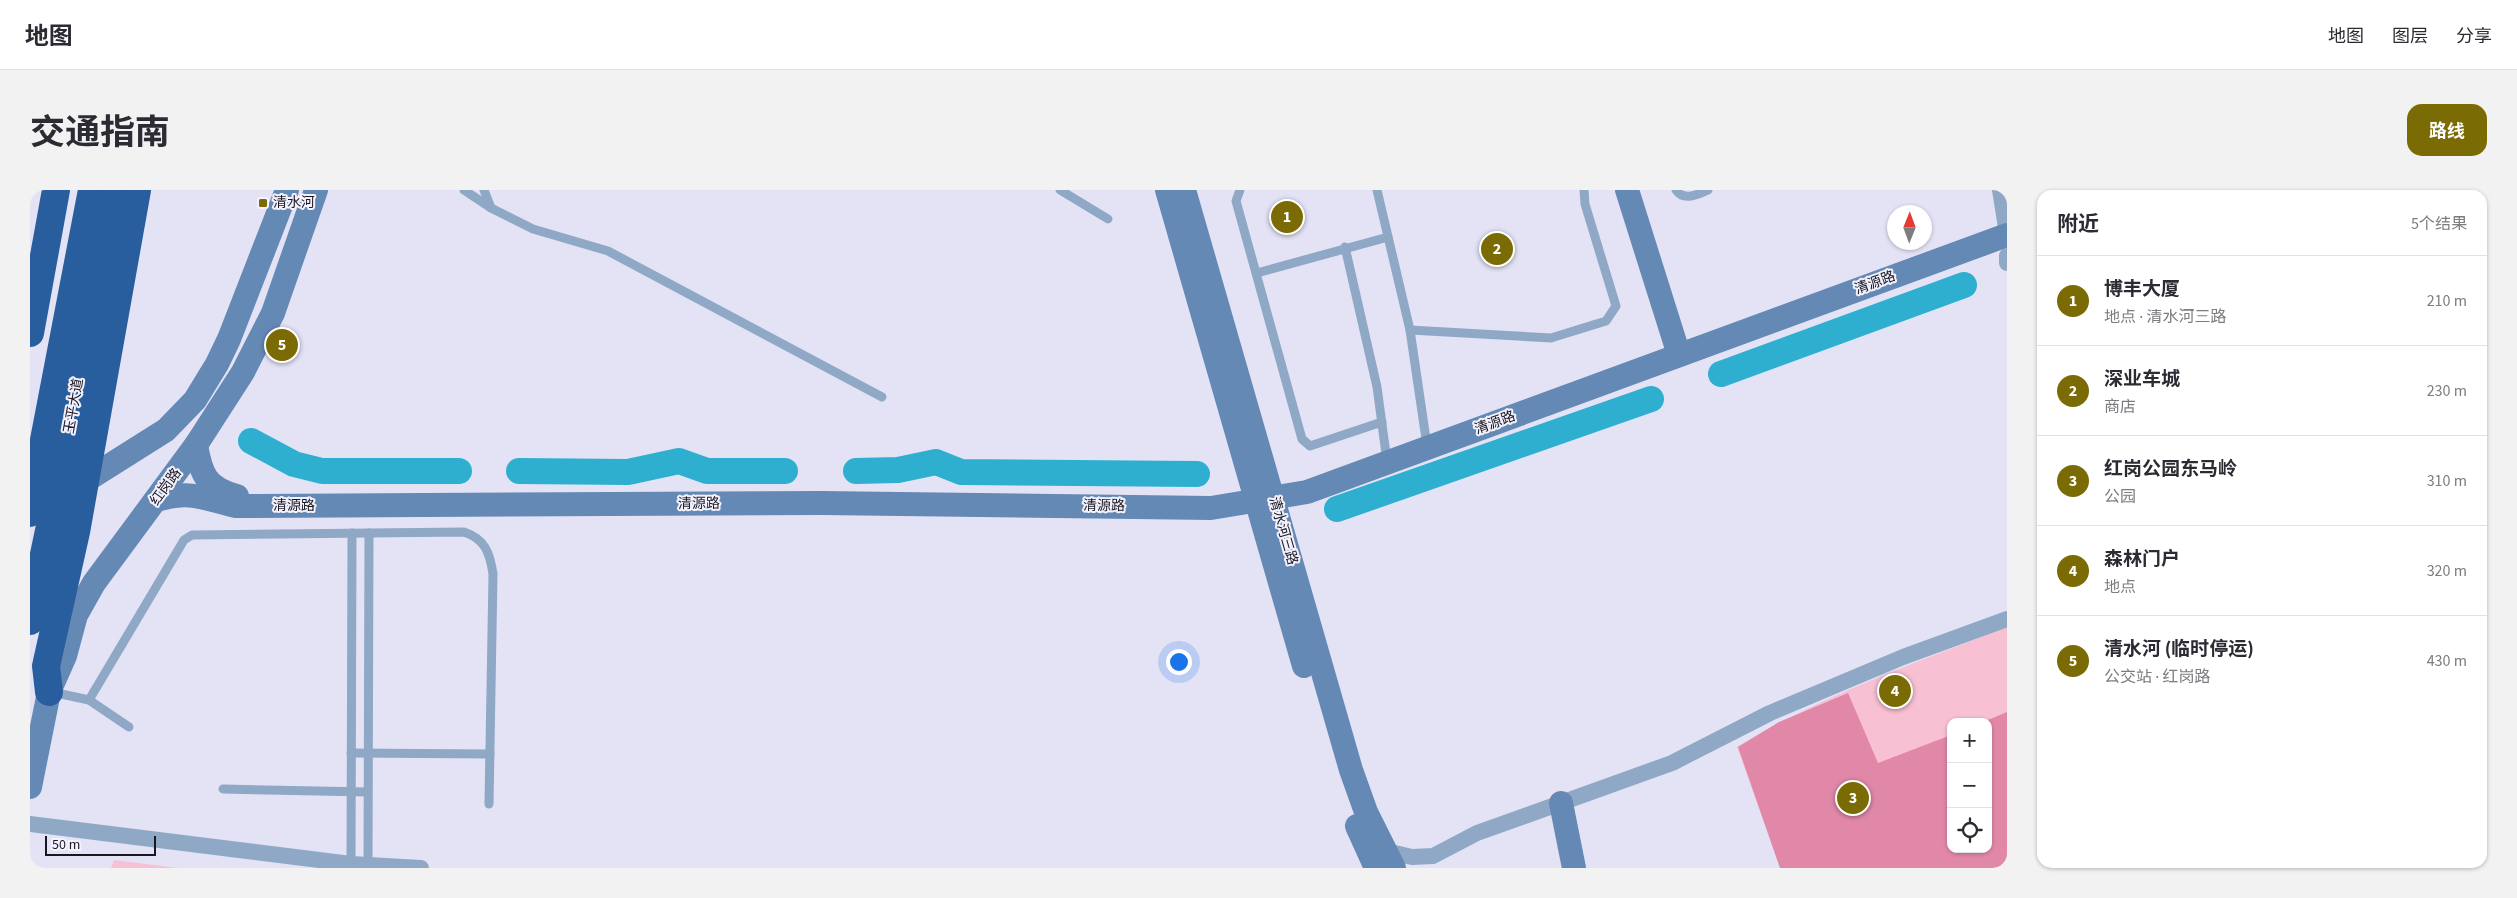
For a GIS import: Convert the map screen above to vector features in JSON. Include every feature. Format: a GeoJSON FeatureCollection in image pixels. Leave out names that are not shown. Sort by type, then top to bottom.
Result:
{"type":"FeatureCollection","features":[{"type":"Feature","properties":{"kind":"highway"},"geometry":{"type":"LineString","coordinates":[[30,333],[56,190]]}},
{"type":"Feature","properties":{"kind":"highway","name":"玉平大道"},"geometry":{"type":"LineString","coordinates":[[30,513],[92,190]]}},
{"type":"Feature","properties":{"kind":"highway","name":"玉平大道"},"geometry":{"type":"LineString","coordinates":[[30,621],[67,445],[113,190]]}},
{"type":"Feature","properties":{"kind":"highway"},"geometry":{"type":"LineString","coordinates":[[49,692],[46,666],[76,532],[137,190]]}},
{"type":"Feature","properties":{"kind":"street"},"geometry":{"type":"LineString","coordinates":[[30,522],[59,497],[166,430],[195,400],[218,364],[229,339],[287,190]]}},
{"type":"Feature","properties":{"kind":"street","name":"红岗路"},"geometry":{"type":"LineString","coordinates":[[30,788],[49,692],[58,674],[76,615],[84,599],[196,445],[229,396],[273,313],[316,190]]}},
{"type":"Feature","properties":{"kind":"street","name":"清水河三路"},"geometry":{"type":"LineString","coordinates":[[1167,190],[1263,495]]}},
{"type":"Feature","properties":{"kind":"street","name":"清水河三路"},"geometry":{"type":"LineString","coordinates":[[1184,190],[1337,774],[1381,861]]}},
{"type":"Feature","properties":{"kind":"street"},"geometry":{"type":"LineString","coordinates":[[1627,190],[1678,351]]}},
{"type":"Feature","properties":{"kind":"street"},"geometry":{"type":"LineString","coordinates":[[2000,190],[2007,231]]}},
{"type":"Feature","properties":{"kind":"street","name":"清源路"},"geometry":{"type":"LineString","coordinates":[[196,445],[200,471],[219,492],[239,496],[822,494],[1211,498],[1307,492],[1678,351],[2007,231]]}},
{"type":"Feature","properties":{"kind":"street"},"geometry":{"type":"LineString","coordinates":[[2007,256],[2007,263]]}},
{"type":"Feature","properties":{"kind":"street","name":"清源路"},"geometry":{"type":"LineString","coordinates":[[156,500],[176,495],[193,494],[236,506],[822,503],[1211,508],[1305,482],[1678,351]]}},
{"type":"Feature","properties":{"kind":"street"},"geometry":{"type":"LineString","coordinates":[[1381,861],[1433,856],[1477,834],[1672,763],[1770,713],[1902,657],[2007,619]]}},
{"type":"Feature","properties":{"kind":"street"},"geometry":{"type":"LineString","coordinates":[[1561,803],[1574,868]]}},
{"type":"Feature","properties":{"kind":"street"},"geometry":{"type":"LineString","coordinates":[[30,824],[351,864],[421,868]]}},
{"type":"Feature","properties":{"kind":"lane"},"geometry":{"type":"LineString","coordinates":[[464,190],[492,208],[533,229],[608,251],[882,397]]}},
{"type":"Feature","properties":{"kind":"lane"},"geometry":{"type":"LineString","coordinates":[[484,190],[492,208]]}},
{"type":"Feature","properties":{"kind":"lane"},"geometry":{"type":"LineString","coordinates":[[1060,190],[1108,219]]}},
{"type":"Feature","properties":{"kind":"lane"},"geometry":{"type":"LineString","coordinates":[[1240,190],[1236,201],[1302,439],[1310,446],[1382,422]]}},
{"type":"Feature","properties":{"kind":"lane"},"geometry":{"type":"LineString","coordinates":[[1376,190],[1410,330],[1426,439]]}},
{"type":"Feature","properties":{"kind":"lane"},"geometry":{"type":"LineString","coordinates":[[1410,330],[1551,338],[1606,320],[1616,306],[1585,204],[1584,190]]}},
{"type":"Feature","properties":{"kind":"lane"},"geometry":{"type":"LineString","coordinates":[[1676,190],[1679,194],[1688,197],[1708,190]]}},
{"type":"Feature","properties":{"kind":"lane"},"geometry":{"type":"LineString","coordinates":[[1257,273],[1345,247],[1388,237]]}},
{"type":"Feature","properties":{"kind":"lane"},"geometry":{"type":"LineString","coordinates":[[1345,247],[1370,351],[1386,454]]}},
{"type":"Feature","properties":{"kind":"lane"},"geometry":{"type":"LineString","coordinates":[[89,700],[184,540],[192,535],[464,532],[476,536],[485,545],[491,557],[493,574],[489,804]]}},
{"type":"Feature","properties":{"kind":"lane"},"geometry":{"type":"LineString","coordinates":[[351,864],[352,533]]}},
{"type":"Feature","properties":{"kind":"lane"},"geometry":{"type":"LineString","coordinates":[[368,865],[369,533]]}},
{"type":"Feature","properties":{"kind":"lane"},"geometry":{"type":"LineString","coordinates":[[49,692],[89,700],[129,727]]}},
{"type":"Feature","properties":{"kind":"lane"},"geometry":{"type":"LineString","coordinates":[[351,753],[490,754]]}},
{"type":"Feature","properties":{"kind":"lane"},"geometry":{"type":"LineString","coordinates":[[223,789],[368,792]]}},
{"type":"Feature","properties":{"kind":"shaded area"},"geometry":{"type":"Polygon","coordinates":[[[2007,627],[2007,868],[1780,868],[1737,747],[1801,712],[1903,667],[2007,627]]]}},
{"type":"Feature","properties":{"kind":"shaded area"},"geometry":{"type":"Polygon","coordinates":[[[1848,693],[1878,763],[1947,737],[1947,853],[1992,853],[1992,718],[2007,712],[2007,868],[1780,868],[1738,747],[1779,722],[1848,693]]]}},
{"type":"Feature","properties":{"kind":"shaded area"},"geometry":{"type":"Polygon","coordinates":[[[114,860],[178,868],[111,868],[114,860]]]}},
{"type":"Feature","properties":{"kind":"waterway"},"geometry":{"type":"LineString","coordinates":[[1721,374],[1964,285]]}},
{"type":"Feature","properties":{"kind":"waterway"},"geometry":{"type":"LineString","coordinates":[[1337,509],[1651,399]]}},
{"type":"Feature","properties":{"kind":"waterway"},"geometry":{"type":"LineString","coordinates":[[251,441],[294,464],[322,471],[459,471]]}},
{"type":"Feature","properties":{"kind":"waterway"},"geometry":{"type":"LineString","coordinates":[[519,471],[628,472],[679,461],[707,471],[785,471]]}},
{"type":"Feature","properties":{"kind":"waterway"},"geometry":{"type":"LineString","coordinates":[[856,471],[898,470],[936,462],[961,472],[1197,474]]}},
{"type":"Feature","properties":{"kind":"place","name":"清水河"},"geometry":{"type":"Point","coordinates":[263,203]}},
{"type":"Feature","properties":{"kind":"place","name":"博丰大厦"},"geometry":{"type":"Point","coordinates":[1287,217]}},
{"type":"Feature","properties":{"kind":"place","name":"深业车城"},"geometry":{"type":"Point","coordinates":[1497,249]}},
{"type":"Feature","properties":{"kind":"place","name":"清水河 (临时停运)"},"geometry":{"type":"Point","coordinates":[282,345]}},
{"type":"Feature","properties":{"kind":"place","name":"森林门户"},"geometry":{"type":"Point","coordinates":[1895,691]}},
{"type":"Feature","properties":{"kind":"place","name":"红岗公园东马岭"},"geometry":{"type":"Point","coordinates":[1853,798]}}]}
